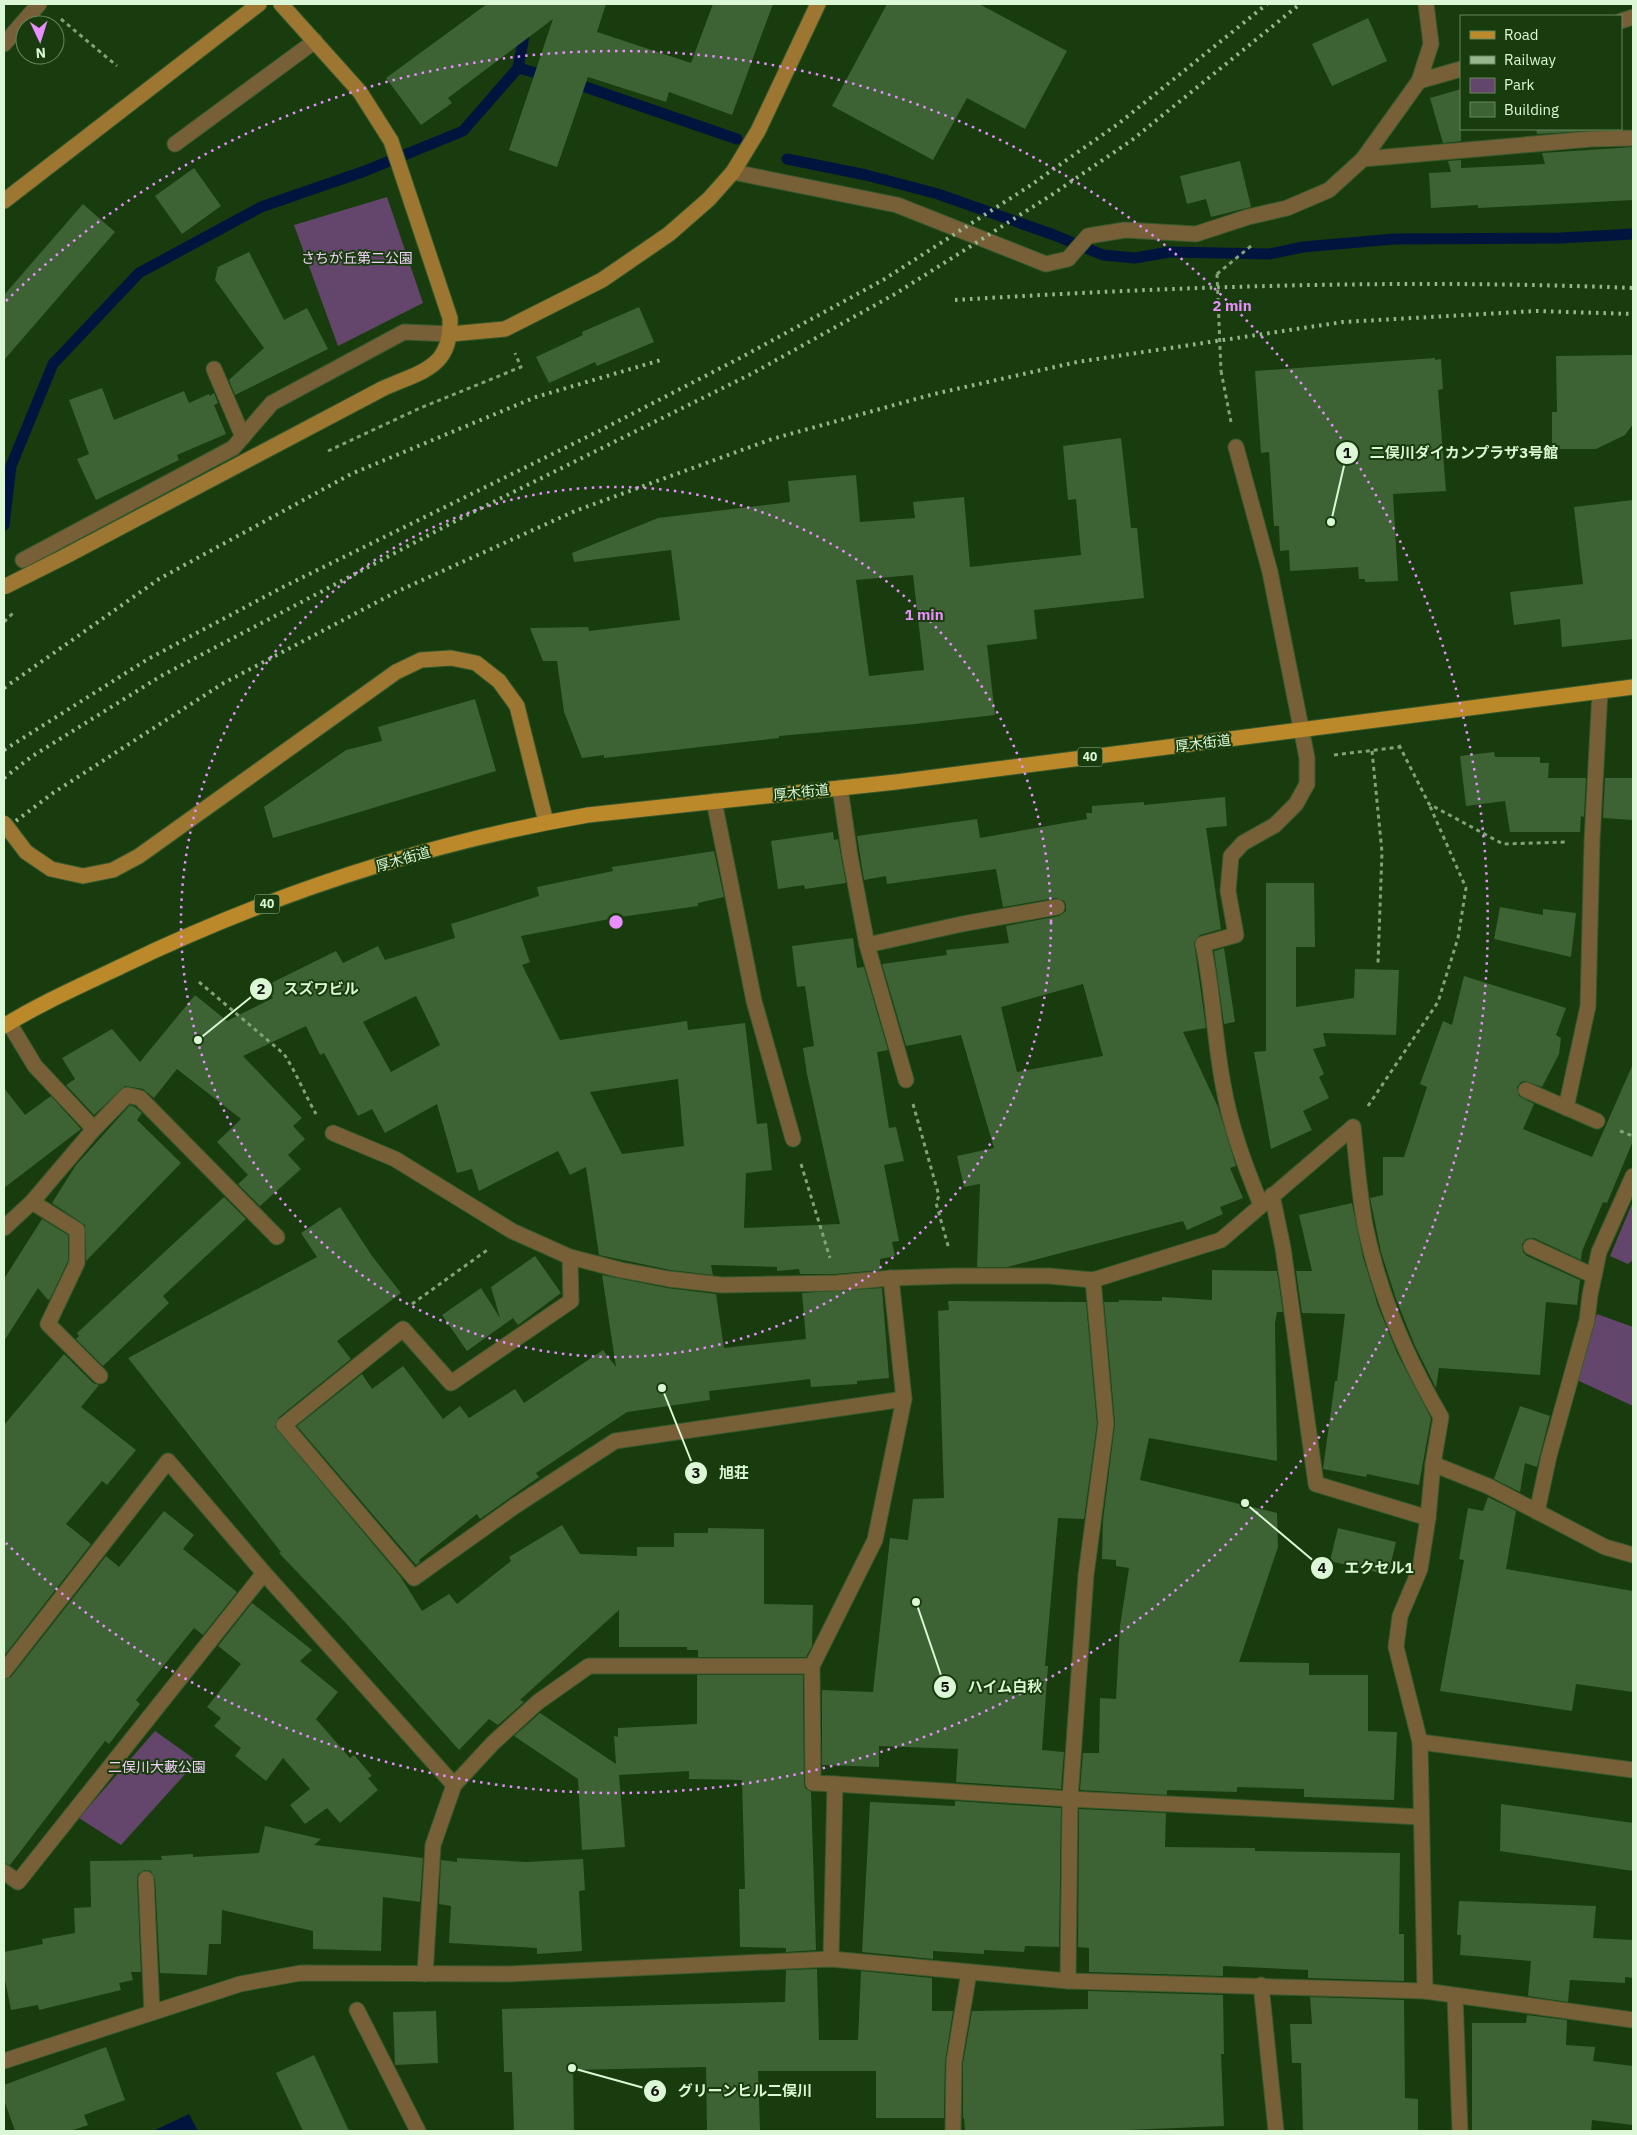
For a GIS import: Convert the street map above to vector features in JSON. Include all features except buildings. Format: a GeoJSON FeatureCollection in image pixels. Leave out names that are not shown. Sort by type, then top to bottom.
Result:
{"type":"FeatureCollection","features":[{"type":"Feature","properties":{"kind":"main road","name":"厚木街道"},"geometry":{"type":"LineString","coordinates":[[6,1024],[189,934],[330,880],[450,846],[546,822],[588,815],[840,788],[1302,731],[1633,687]]}},
{"type":"Feature","properties":{"kind":"street"},"geometry":{"type":"LineString","coordinates":[[4,44],[39,4]]}},
{"type":"Feature","properties":{"kind":"street"},"geometry":{"type":"LineString","coordinates":[[4,201],[259,4]]}},
{"type":"Feature","properties":{"kind":"street"},"geometry":{"type":"LineString","coordinates":[[4,587],[382,389],[437,363],[446,349],[451,334],[450,318],[391,142],[360,92],[280,4]]}},
{"type":"Feature","properties":{"kind":"street"},"geometry":{"type":"LineString","coordinates":[[23,560],[233,448],[272,403],[404,332],[451,334],[505,329],[602,280],[669,234],[709,199],[736,166],[758,132],[818,4]]}},
{"type":"Feature","properties":{"kind":"street"},"geometry":{"type":"LineString","coordinates":[[736,166],[897,205],[1046,264],[1068,259],[1088,236],[1125,230],[1196,234],[1248,217],[1287,208],[1328,190],[1362,160],[1419,81],[1431,44],[1426,4]]}},
{"type":"Feature","properties":{"kind":"street"},"geometry":{"type":"LineString","coordinates":[[174,144],[315,41]]}},
{"type":"Feature","properties":{"kind":"street"},"geometry":{"type":"LineString","coordinates":[[1419,81],[1460,69]]}},
{"type":"Feature","properties":{"kind":"street"},"geometry":{"type":"LineString","coordinates":[[1362,160],[1591,139],[1633,138]]}},
{"type":"Feature","properties":{"kind":"street"},"geometry":{"type":"LineString","coordinates":[[214,369],[243,437]]}},
{"type":"Feature","properties":{"kind":"street"},"geometry":{"type":"LineString","coordinates":[[1236,447],[1270,572],[1307,758],[1307,784],[1296,804],[1275,825],[1243,843],[1232,856],[1228,891],[1236,934],[1203,944],[1209,969],[1223,1085],[1244,1162],[1266,1200],[1283,1248],[1316,1484],[1428,1518]]}},
{"type":"Feature","properties":{"kind":"street"},"geometry":{"type":"LineString","coordinates":[[4,823],[26,852],[51,869],[82,876],[113,870],[139,856],[396,672],[421,660],[451,658],[476,663],[499,681],[517,706],[546,822]]}},
{"type":"Feature","properties":{"kind":"street"},"geometry":{"type":"LineString","coordinates":[[1566,1108],[1588,1006],[1592,841],[1600,691]]}},
{"type":"Feature","properties":{"kind":"street"},"geometry":{"type":"LineString","coordinates":[[840,788],[850,856],[867,945],[906,1080]]}},
{"type":"Feature","properties":{"kind":"street"},"geometry":{"type":"LineString","coordinates":[[714,801],[754,1001],[793,1139]]}},
{"type":"Feature","properties":{"kind":"street"},"geometry":{"type":"LineString","coordinates":[[867,945],[962,924],[1057,907]]}},
{"type":"Feature","properties":{"kind":"street"},"geometry":{"type":"LineString","coordinates":[[6,1024],[35,1066],[94,1129]]}},
{"type":"Feature","properties":{"kind":"street"},"geometry":{"type":"LineString","coordinates":[[1526,1090],[1597,1121]]}},
{"type":"Feature","properties":{"kind":"street"},"geometry":{"type":"LineString","coordinates":[[4,1228],[32,1202],[94,1129],[127,1095],[140,1098],[277,1237]]}},
{"type":"Feature","properties":{"kind":"street"},"geometry":{"type":"LineString","coordinates":[[333,1133],[394,1159],[512,1232],[570,1257],[621,1270],[669,1279],[722,1285],[837,1283],[890,1278],[1049,1276],[1093,1280],[1221,1240],[1353,1127]]}},
{"type":"Feature","properties":{"kind":"street"},"geometry":{"type":"LineString","coordinates":[[1353,1127],[1366,1229],[1389,1307],[1422,1385],[1441,1416],[1420,1569],[1400,1616],[1396,1647],[1420,1742],[1425,1992]]}},
{"type":"Feature","properties":{"kind":"street"},"geometry":{"type":"LineString","coordinates":[[1537,1512],[1549,1456],[1587,1320],[1599,1252],[1633,1176]]}},
{"type":"Feature","properties":{"kind":"street"},"geometry":{"type":"LineString","coordinates":[[32,1202],[77,1230],[77,1262],[48,1324],[100,1376]]}},
{"type":"Feature","properties":{"kind":"street"},"geometry":{"type":"LineString","coordinates":[[1531,1247],[1594,1276]]}},
{"type":"Feature","properties":{"kind":"street"},"geometry":{"type":"LineString","coordinates":[[570,1257],[571,1301],[451,1384],[403,1329],[284,1425],[414,1578],[515,1506],[615,1441],[904,1399]]}},
{"type":"Feature","properties":{"kind":"street"},"geometry":{"type":"LineString","coordinates":[[890,1278],[904,1399],[875,1540],[812,1666],[814,1783],[1070,1799],[1421,1817]]}},
{"type":"Feature","properties":{"kind":"street"},"geometry":{"type":"LineString","coordinates":[[1068,1981],[1070,1799],[1086,1575],[1106,1424],[1093,1280]]}},
{"type":"Feature","properties":{"kind":"street"},"geometry":{"type":"LineString","coordinates":[[4,1671],[168,1461],[264,1573],[454,1785]]}},
{"type":"Feature","properties":{"kind":"street"},"geometry":{"type":"LineString","coordinates":[[1433,1464],[1488,1486],[1605,1547],[1633,1555]]}},
{"type":"Feature","properties":{"kind":"street"},"geometry":{"type":"LineString","coordinates":[[4,1872],[18,1882],[264,1573]]}},
{"type":"Feature","properties":{"kind":"street"},"geometry":{"type":"LineString","coordinates":[[425,1974],[433,1845],[454,1785],[493,1743],[538,1702],[589,1666],[812,1666]]}},
{"type":"Feature","properties":{"kind":"street"},"geometry":{"type":"LineString","coordinates":[[1420,1742],[1633,1770]]}},
{"type":"Feature","properties":{"kind":"street"},"geometry":{"type":"LineString","coordinates":[[831,1959],[835,1784]]}},
{"type":"Feature","properties":{"kind":"street"},"geometry":{"type":"LineString","coordinates":[[146,1879],[152,2012]]}},
{"type":"Feature","properties":{"kind":"street"},"geometry":{"type":"LineString","coordinates":[[4,2061],[240,1984],[301,1973],[342,1977],[508,1974],[831,1959],[1068,1981],[1261,1985],[1425,1992],[1633,2020]]}},
{"type":"Feature","properties":{"kind":"street"},"geometry":{"type":"LineString","coordinates":[[953,2131],[954,2062],[969,1972]]}},
{"type":"Feature","properties":{"kind":"street"},"geometry":{"type":"LineString","coordinates":[[1261,1985],[1276,2131]]}},
{"type":"Feature","properties":{"kind":"street"},"geometry":{"type":"LineString","coordinates":[[1455,1996],[1460,2131]]}},
{"type":"Feature","properties":{"kind":"street"},"geometry":{"type":"LineString","coordinates":[[357,2010],[418,2131]]}},
{"type":"Feature","properties":{"kind":"path"},"geometry":{"type":"LineString","coordinates":[[65,22],[118,66]]}},
{"type":"Feature","properties":{"kind":"path"},"geometry":{"type":"LineString","coordinates":[[1236,447],[1221,371],[1217,274],[1252,245]]}},
{"type":"Feature","properties":{"kind":"path"},"geometry":{"type":"LineString","coordinates":[[320,454],[418,409],[521,367],[505,329]]}},
{"type":"Feature","properties":{"kind":"path"},"geometry":{"type":"LineString","coordinates":[[1353,1127],[1438,1002],[1458,938],[1466,888],[1429,804],[1387,719]]}},
{"type":"Feature","properties":{"kind":"path"},"geometry":{"type":"LineString","coordinates":[[1307,758],[1400,747]]}},
{"type":"Feature","properties":{"kind":"path"},"geometry":{"type":"LineString","coordinates":[[1372,751],[1382,852],[1378,963]]}},
{"type":"Feature","properties":{"kind":"path"},"geometry":{"type":"LineString","coordinates":[[1429,804],[1503,844],[1592,841]]}},
{"type":"Feature","properties":{"kind":"path"},"geometry":{"type":"LineString","coordinates":[[199,982],[284,1054],[321,1124],[333,1133]]}},
{"type":"Feature","properties":{"kind":"path"},"geometry":{"type":"LineString","coordinates":[[906,1080],[939,1196],[936,1203],[949,1250]]}},
{"type":"Feature","properties":{"kind":"path"},"geometry":{"type":"LineString","coordinates":[[793,1139],[821,1225],[837,1283]]}},
{"type":"Feature","properties":{"kind":"path"},"geometry":{"type":"LineString","coordinates":[[403,1329],[406,1307],[512,1232]]}},
{"type":"Feature","properties":{"kind":"green space","name":"さちが丘第二公園"},"geometry":{"type":"Polygon","coordinates":[[[387,197],[423,303],[338,346],[294,225],[387,197]]]}},
{"type":"Feature","properties":{"kind":"green space"},"geometry":{"type":"Polygon","coordinates":[[[1632,1204],[1633,1260],[1628,1264],[1610,1256],[1632,1204]]]}},
{"type":"Feature","properties":{"kind":"green space"},"geometry":{"type":"Polygon","coordinates":[[[1597,1314],[1633,1327],[1633,1406],[1577,1380],[1597,1314]]]}},
{"type":"Feature","properties":{"kind":"green space","name":"二俣川大藪公園"},"geometry":{"type":"Polygon","coordinates":[[[155,1731],[197,1761],[121,1845],[79,1818],[155,1731]]]}},
{"type":"Feature","properties":{"kind":"water"},"geometry":{"type":"Polygon","coordinates":[[[189,2114],[198,2131],[153,2131],[189,2114]]]}},
{"type":"Feature","properties":{"kind":"waterway"},"geometry":{"type":"LineString","coordinates":[[4,525],[11,466],[53,364],[139,273],[261,207],[365,171],[463,131],[518,68],[530,4]]}},
{"type":"Feature","properties":{"kind":"waterway"},"geometry":{"type":"LineString","coordinates":[[518,68],[548,76]]}},
{"type":"Feature","properties":{"kind":"waterway"},"geometry":{"type":"LineString","coordinates":[[571,82],[737,139]]}},
{"type":"Feature","properties":{"kind":"waterway"},"geometry":{"type":"LineString","coordinates":[[787,159],[866,175],[938,194],[1054,235],[1103,255],[1135,258],[1169,252],[1269,254],[1303,247],[1394,239],[1561,238],[1633,234]]}},
{"type":"Feature","properties":{"kind":"railway"},"geometry":{"type":"LineString","coordinates":[[4,750],[148,659],[283,587],[599,431],[740,358],[883,280],[1028,187],[1118,124],[1267,4]]}},
{"type":"Feature","properties":{"kind":"railway"},"geometry":{"type":"LineString","coordinates":[[4,778],[31,757],[161,676],[465,516],[753,373],[895,294],[1050,196],[1132,140],[1300,4]]}},
{"type":"Feature","properties":{"kind":"railway"},"geometry":{"type":"LineString","coordinates":[[955,300],[1294,285],[1464,284],[1633,288]]}},
{"type":"Feature","properties":{"kind":"railway"},"geometry":{"type":"LineString","coordinates":[[4,830],[53,793],[222,684],[396,592],[575,511],[772,439],[934,394],[1077,362],[1343,322],[1536,311],[1633,314]]}},
{"type":"Feature","properties":{"kind":"railway"},"geometry":{"type":"LineString","coordinates":[[4,688],[159,579],[351,474],[536,397],[661,360]]}},
{"type":"Feature","properties":{"kind":"place","name":"二俣川ダイカンプラザ3号館"},"geometry":{"type":"Point","coordinates":[1331,522]}},
{"type":"Feature","properties":{"kind":"place","name":"スズワビル"},"geometry":{"type":"Point","coordinates":[198,1040]}},
{"type":"Feature","properties":{"kind":"place","name":"旭荘"},"geometry":{"type":"Point","coordinates":[662,1388]}},
{"type":"Feature","properties":{"kind":"place","name":"エクセル1"},"geometry":{"type":"Point","coordinates":[1245,1503]}},
{"type":"Feature","properties":{"kind":"place","name":"ハイム白秋"},"geometry":{"type":"Point","coordinates":[916,1602]}},
{"type":"Feature","properties":{"kind":"place","name":"グリーンヒル二俣川"},"geometry":{"type":"Point","coordinates":[572,2068]}}]}
